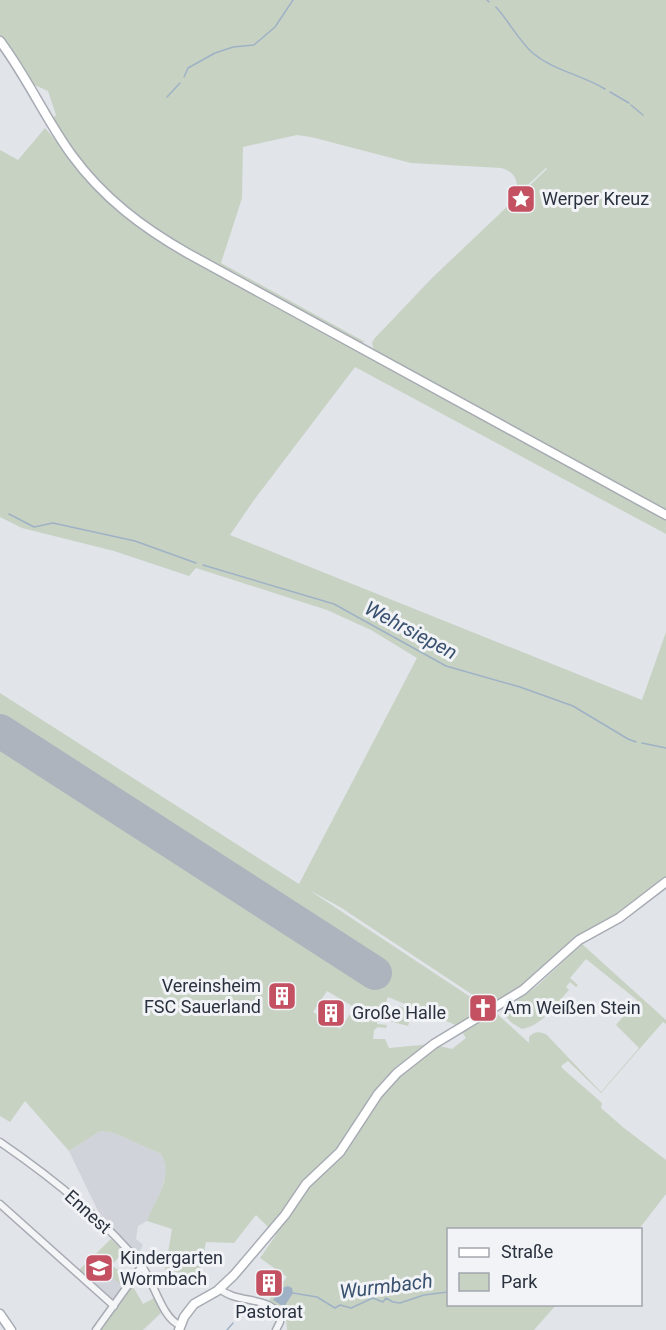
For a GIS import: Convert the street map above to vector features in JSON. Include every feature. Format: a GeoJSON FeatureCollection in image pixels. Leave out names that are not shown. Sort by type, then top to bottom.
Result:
{"type":"FeatureCollection","features":[{"type":"Feature","properties":{"kind":"main road"},"geometry":{"type":"LineString","coordinates":[[0,41],[70,153],[94,183],[123,210],[152,232],[666,515]]}},
{"type":"Feature","properties":{"kind":"main road"},"geometry":{"type":"LineString","coordinates":[[180,1328],[194,1305],[220,1289],[260,1246],[306,1184],[337,1156],[389,1081],[421,1053],[528,986],[579,940],[618,918],[666,882]]}},
{"type":"Feature","properties":{"kind":"main road"},"geometry":{"type":"LineString","coordinates":[[0,1314],[11,1330]]}},
{"type":"Feature","properties":{"kind":"street","name":"Ennest"},"geometry":{"type":"LineString","coordinates":[[0,1142],[95,1216],[142,1266],[167,1314],[180,1328]]}},
{"type":"Feature","properties":{"kind":"street"},"geometry":{"type":"LineString","coordinates":[[0,1204],[114,1306]]}},
{"type":"Feature","properties":{"kind":"street"},"geometry":{"type":"LineString","coordinates":[[96,1330],[142,1266]]}},
{"type":"Feature","properties":{"kind":"street"},"geometry":{"type":"LineString","coordinates":[[220,1289],[230,1296],[259,1302],[274,1308],[280,1315],[280,1322],[276,1330]]}},
{"type":"Feature","properties":{"kind":"shaded area"},"geometry":{"type":"Polygon","coordinates":[[[100,1131],[114,1133],[161,1154],[166,1161],[167,1171],[161,1190],[147,1221],[138,1226],[136,1239],[143,1245],[137,1258],[98,1211],[69,1151],[100,1131]]]}},
{"type":"Feature","properties":{"kind":"shaded area","name":"Kindergarten Wormbach"},"geometry":{"type":"Polygon","coordinates":[[[111,1239],[124,1252],[111,1265],[132,1280],[114,1302],[90,1283],[111,1239]]]}},
{"type":"Feature","properties":{"kind":"green space"},"geometry":{"type":"Polygon","coordinates":[[[0,0],[666,0],[666,512],[374,351],[372,343],[374,339],[433,277],[546,168],[518,194],[515,177],[501,168],[411,163],[297,135],[243,147],[242,198],[221,263],[365,342],[357,343],[178,245],[117,201],[80,161],[52,119],[56,115],[48,91],[32,84],[0,36],[0,0]]]}},
{"type":"Feature","properties":{"kind":"green space"},"geometry":{"type":"Polygon","coordinates":[[[45,128],[103,196],[141,228],[666,518],[666,534],[355,367],[230,535],[642,700],[666,632],[666,880],[527,985],[491,1007],[340,907],[309,890],[487,1008],[458,1026],[388,997],[381,1016],[390,1019],[394,1010],[397,1010],[399,1006],[415,1012],[408,1026],[378,1018],[377,1024],[387,1025],[386,1028],[378,1027],[374,1030],[373,1039],[385,1039],[389,1048],[431,1044],[452,1049],[466,1038],[462,1032],[495,1012],[529,1043],[529,1037],[535,1033],[540,1032],[547,1035],[601,1092],[639,1048],[616,1025],[637,1000],[586,959],[570,978],[578,985],[576,987],[570,982],[566,987],[569,990],[536,1024],[522,1029],[501,1012],[537,986],[582,944],[666,1020],[666,1024],[663,1022],[601,1093],[568,1061],[561,1066],[602,1103],[601,1108],[666,1160],[666,1194],[640,1228],[447,1228],[447,1306],[555,1306],[534,1330],[287,1330],[286,1316],[274,1308],[269,1300],[287,1277],[260,1258],[276,1235],[256,1215],[234,1243],[206,1242],[199,1276],[165,1270],[172,1229],[147,1221],[165,1179],[165,1162],[161,1154],[114,1133],[100,1131],[69,1151],[25,1101],[10,1122],[0,1116],[0,693],[299,884],[417,658],[371,630],[327,610],[196,568],[189,576],[114,551],[22,528],[0,517],[0,150],[18,160],[45,128]],[[327,991],[313,1012],[340,1029],[350,1014],[363,1023],[366,1018],[364,1013],[327,991]]]}},
{"type":"Feature","properties":{"kind":"green space","name":"Kindergarten Wormbach"},"geometry":{"type":"Polygon","coordinates":[[[111,1239],[124,1252],[111,1265],[132,1280],[126,1288],[103,1271],[95,1280],[89,1281],[78,1271],[111,1239]]]}},
{"type":"Feature","properties":{"kind":"green space"},"geometry":{"type":"Polygon","coordinates":[[[132,1285],[143,1304],[154,1298],[161,1313],[143,1330],[99,1330],[132,1285]]]}},
{"type":"Feature","properties":{"kind":"water"},"geometry":{"type":"Polygon","coordinates":[[[288,1286],[292,1288],[293,1293],[284,1307],[273,1300],[282,1288],[288,1286]]]}},
{"type":"Feature","properties":{"kind":"waterway"},"geometry":{"type":"LineString","coordinates":[[184,77],[188,68],[215,53],[233,47],[254,45],[275,27],[293,0]]}},
{"type":"Feature","properties":{"kind":"waterway"},"geometry":{"type":"LineString","coordinates":[[496,7],[534,54],[551,65],[605,89]]}},
{"type":"Feature","properties":{"kind":"waterway"},"geometry":{"type":"LineString","coordinates":[[167,97],[180,83]]}},
{"type":"Feature","properties":{"kind":"waterway"},"geometry":{"type":"LineString","coordinates":[[610,92],[629,103]]}},
{"type":"Feature","properties":{"kind":"waterway"},"geometry":{"type":"LineString","coordinates":[[631,105],[643,115]]}},
{"type":"Feature","properties":{"kind":"waterway","name":"Wehrsiepen"},"geometry":{"type":"LineString","coordinates":[[9,514],[34,527],[53,523],[135,541],[196,563]]}},
{"type":"Feature","properties":{"kind":"waterway","name":"Wehrsiepen"},"geometry":{"type":"LineString","coordinates":[[203,565],[334,604],[446,666],[520,687],[573,706],[636,742]]}},
{"type":"Feature","properties":{"kind":"waterway","name":"Wehrsiepen"},"geometry":{"type":"LineString","coordinates":[[642,743],[666,748]]}},
{"type":"Feature","properties":{"kind":"waterway","name":"Wurmbach"},"geometry":{"type":"LineString","coordinates":[[293,1293],[317,1297],[335,1308],[340,1305],[351,1308],[373,1298],[383,1302],[386,1298],[400,1303],[424,1295],[447,1292]]}},
{"type":"Feature","properties":{"kind":"waterway","name":"Wurmbach"},"geometry":{"type":"LineString","coordinates":[[227,1330],[233,1323]]}},
{"type":"Feature","properties":{"kind":"runway"},"geometry":{"type":"LineString","coordinates":[[0,731],[375,973]]}},
{"type":"Feature","properties":{"kind":"place","name":"Werper Kreuz"},"geometry":{"type":"Point","coordinates":[521,199]}},
{"type":"Feature","properties":{"kind":"place","name":"Vereinsheim FSC Sauerland"},"geometry":{"type":"Point","coordinates":[282,996]}},
{"type":"Feature","properties":{"kind":"place","name":"Am Weißen Stein"},"geometry":{"type":"Point","coordinates":[483,1008]}},
{"type":"Feature","properties":{"kind":"place","name":"Große Halle"},"geometry":{"type":"Point","coordinates":[331,1013]}},
{"type":"Feature","properties":{"kind":"place","name":"Kindergarten Wormbach"},"geometry":{"type":"Point","coordinates":[99,1268]}},
{"type":"Feature","properties":{"kind":"place","name":"Pastorat"},"geometry":{"type":"Point","coordinates":[269,1283]}}]}
